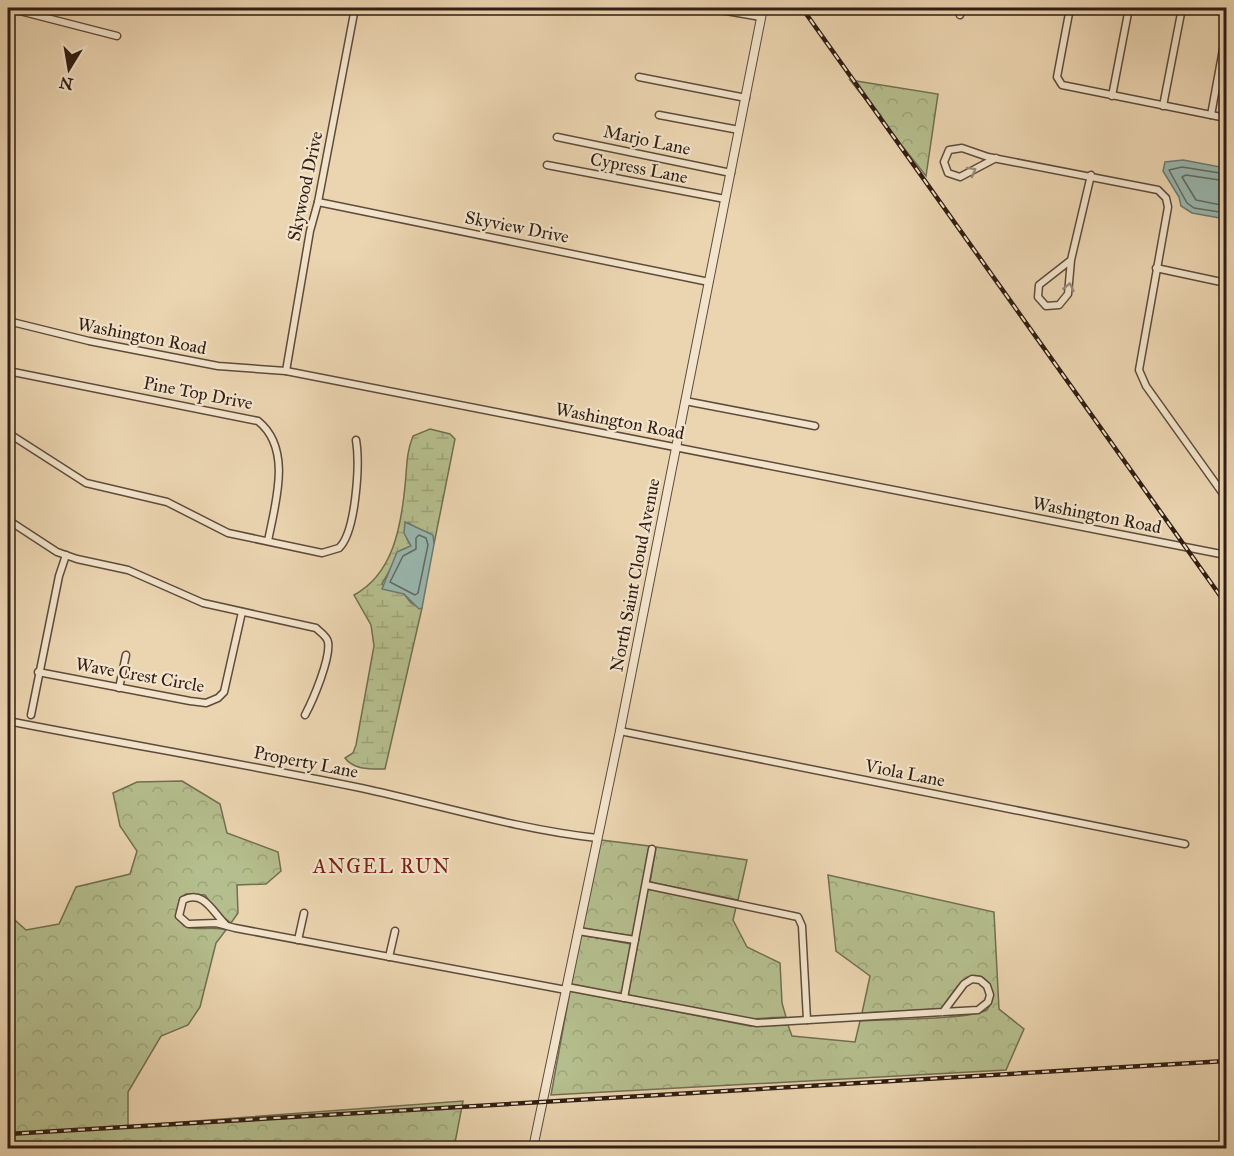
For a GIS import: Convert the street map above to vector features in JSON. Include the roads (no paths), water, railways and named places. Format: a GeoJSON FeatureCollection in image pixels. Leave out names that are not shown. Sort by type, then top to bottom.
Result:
{"type":"FeatureCollection","features":[{"type":"Feature","properties":{"kind":"street"},"geometry":{"type":"LineString","coordinates":[[8,8],[117,36]]}},
{"type":"Feature","properties":{"kind":"street","name":"Skywood Drive"},"geometry":{"type":"LineString","coordinates":[[286,371],[310,231],[318,202],[355,8]]}},
{"type":"Feature","properties":{"kind":"street"},"geometry":{"type":"LineString","coordinates":[[709,8],[761,18]]}},
{"type":"Feature","properties":{"kind":"street","name":"North Saint Cloud Avenue"},"geometry":{"type":"LineString","coordinates":[[533,1149],[620,731],[763,8]]}},
{"type":"Feature","properties":{"kind":"street"},"geometry":{"type":"LineString","coordinates":[[1070,8],[1058,80],[1066,87],[1227,118]]}},
{"type":"Feature","properties":{"kind":"street"},"geometry":{"type":"LineString","coordinates":[[1112,96],[1129,8]]}},
{"type":"Feature","properties":{"kind":"street"},"geometry":{"type":"LineString","coordinates":[[1163,106],[1182,8]]}},
{"type":"Feature","properties":{"kind":"street"},"geometry":{"type":"LineString","coordinates":[[1211,115],[1227,33]]}},
{"type":"Feature","properties":{"kind":"street"},"geometry":{"type":"LineString","coordinates":[[639,77],[746,98]]}},
{"type":"Feature","properties":{"kind":"street"},"geometry":{"type":"LineString","coordinates":[[659,115],[739,130]]}},
{"type":"Feature","properties":{"kind":"street","name":"Marjo Lane"},"geometry":{"type":"LineString","coordinates":[[557,137],[731,173]]}},
{"type":"Feature","properties":{"kind":"street"},"geometry":{"type":"LineString","coordinates":[[996,159],[960,177],[948,173],[944,162],[950,150],[959,147],[996,159],[1091,175],[1158,190],[1166,198],[1167,207],[1138,363],[1140,375],[1227,498]]}},
{"type":"Feature","properties":{"kind":"street","name":"Cypress Lane"},"geometry":{"type":"LineString","coordinates":[[548,165],[725,199]]}},
{"type":"Feature","properties":{"kind":"street"},"geometry":{"type":"LineString","coordinates":[[1071,260],[1039,285],[1038,297],[1046,306],[1055,307],[1066,298],[1072,269],[1071,260],[1091,175]]}},
{"type":"Feature","properties":{"kind":"street","name":"Skyview Drive"},"geometry":{"type":"LineString","coordinates":[[318,202],[709,282]]}},
{"type":"Feature","properties":{"kind":"street"},"geometry":{"type":"LineString","coordinates":[[1156,268],[1227,283]]}},
{"type":"Feature","properties":{"kind":"street","name":"Washington Road"},"geometry":{"type":"LineString","coordinates":[[8,321],[89,341],[189,360],[286,371],[1227,555]]}},
{"type":"Feature","properties":{"kind":"street"},"geometry":{"type":"LineString","coordinates":[[1227,330],[1227,354]]}},
{"type":"Feature","properties":{"kind":"street","name":"Pine Top Drive"},"geometry":{"type":"LineString","coordinates":[[8,371],[258,421],[273,439],[279,469],[268,541]]}},
{"type":"Feature","properties":{"kind":"street"},"geometry":{"type":"LineString","coordinates":[[685,401],[815,426]]}},
{"type":"Feature","properties":{"kind":"street"},"geometry":{"type":"LineString","coordinates":[[8,433],[86,483],[167,502],[218,530],[322,553],[335,552],[345,543],[350,534],[359,459],[356,440]]}},
{"type":"Feature","properties":{"kind":"street"},"geometry":{"type":"LineString","coordinates":[[8,520],[66,555],[128,570],[203,603],[316,628],[326,638],[327,651],[314,698],[305,715]]}},
{"type":"Feature","properties":{"kind":"street"},"geometry":{"type":"LineString","coordinates":[[31,715],[59,576],[66,555]]}},
{"type":"Feature","properties":{"kind":"street","name":"Wave Crest Circle"},"geometry":{"type":"LineString","coordinates":[[38,672],[206,703],[218,698],[224,692],[242,612]]}},
{"type":"Feature","properties":{"kind":"street"},"geometry":{"type":"LineString","coordinates":[[119,688],[126,655]]}},
{"type":"Feature","properties":{"kind":"street","name":"Property Lane"},"geometry":{"type":"LineString","coordinates":[[8,721],[348,786],[448,807],[548,832],[597,838]]}},
{"type":"Feature","properties":{"kind":"street","name":"Viola Lane"},"geometry":{"type":"LineString","coordinates":[[620,731],[1185,844]]}},
{"type":"Feature","properties":{"kind":"street"},"geometry":{"type":"LineString","coordinates":[[624,998],[652,849]]}},
{"type":"Feature","properties":{"kind":"street"},"geometry":{"type":"LineString","coordinates":[[646,885],[798,917],[802,926],[807,1020]]}},
{"type":"Feature","properties":{"kind":"street"},"geometry":{"type":"LineString","coordinates":[[227,926],[204,899],[192,897],[183,900],[179,916],[188,924],[227,926],[751,1022],[943,1012],[984,1008],[990,995],[987,986],[980,980],[972,980],[964,984],[943,1012]]}},
{"type":"Feature","properties":{"kind":"street"},"geometry":{"type":"LineString","coordinates":[[298,940],[304,913]]}},
{"type":"Feature","properties":{"kind":"street"},"geometry":{"type":"LineString","coordinates":[[389,957],[395,931]]}},
{"type":"Feature","properties":{"kind":"street"},"geometry":{"type":"LineString","coordinates":[[578,931],[635,940]]}},
{"type":"Feature","properties":{"kind":"water"},"geometry":{"type":"Polygon","coordinates":[[[1183,160],[1226,168],[1226,219],[1192,213],[1181,206],[1179,197],[1163,171],[1165,162],[1183,160]]]}},
{"type":"Feature","properties":{"kind":"water"},"geometry":{"type":"Polygon","coordinates":[[[405,522],[433,535],[434,544],[422,608],[419,609],[404,594],[382,589],[397,552],[411,546],[404,533],[405,522]]]}},
{"type":"Feature","properties":{"kind":"railway"},"geometry":{"type":"LineString","coordinates":[[802,8],[1226,604]]}},
{"type":"Feature","properties":{"kind":"railway"},"geometry":{"type":"LineString","coordinates":[[8,1134],[1226,1061]]}},
{"type":"Feature","properties":{"kind":"district","name":"ANGEL RUN"},"geometry":{"type":"Point","coordinates":[382,866]}}]}
